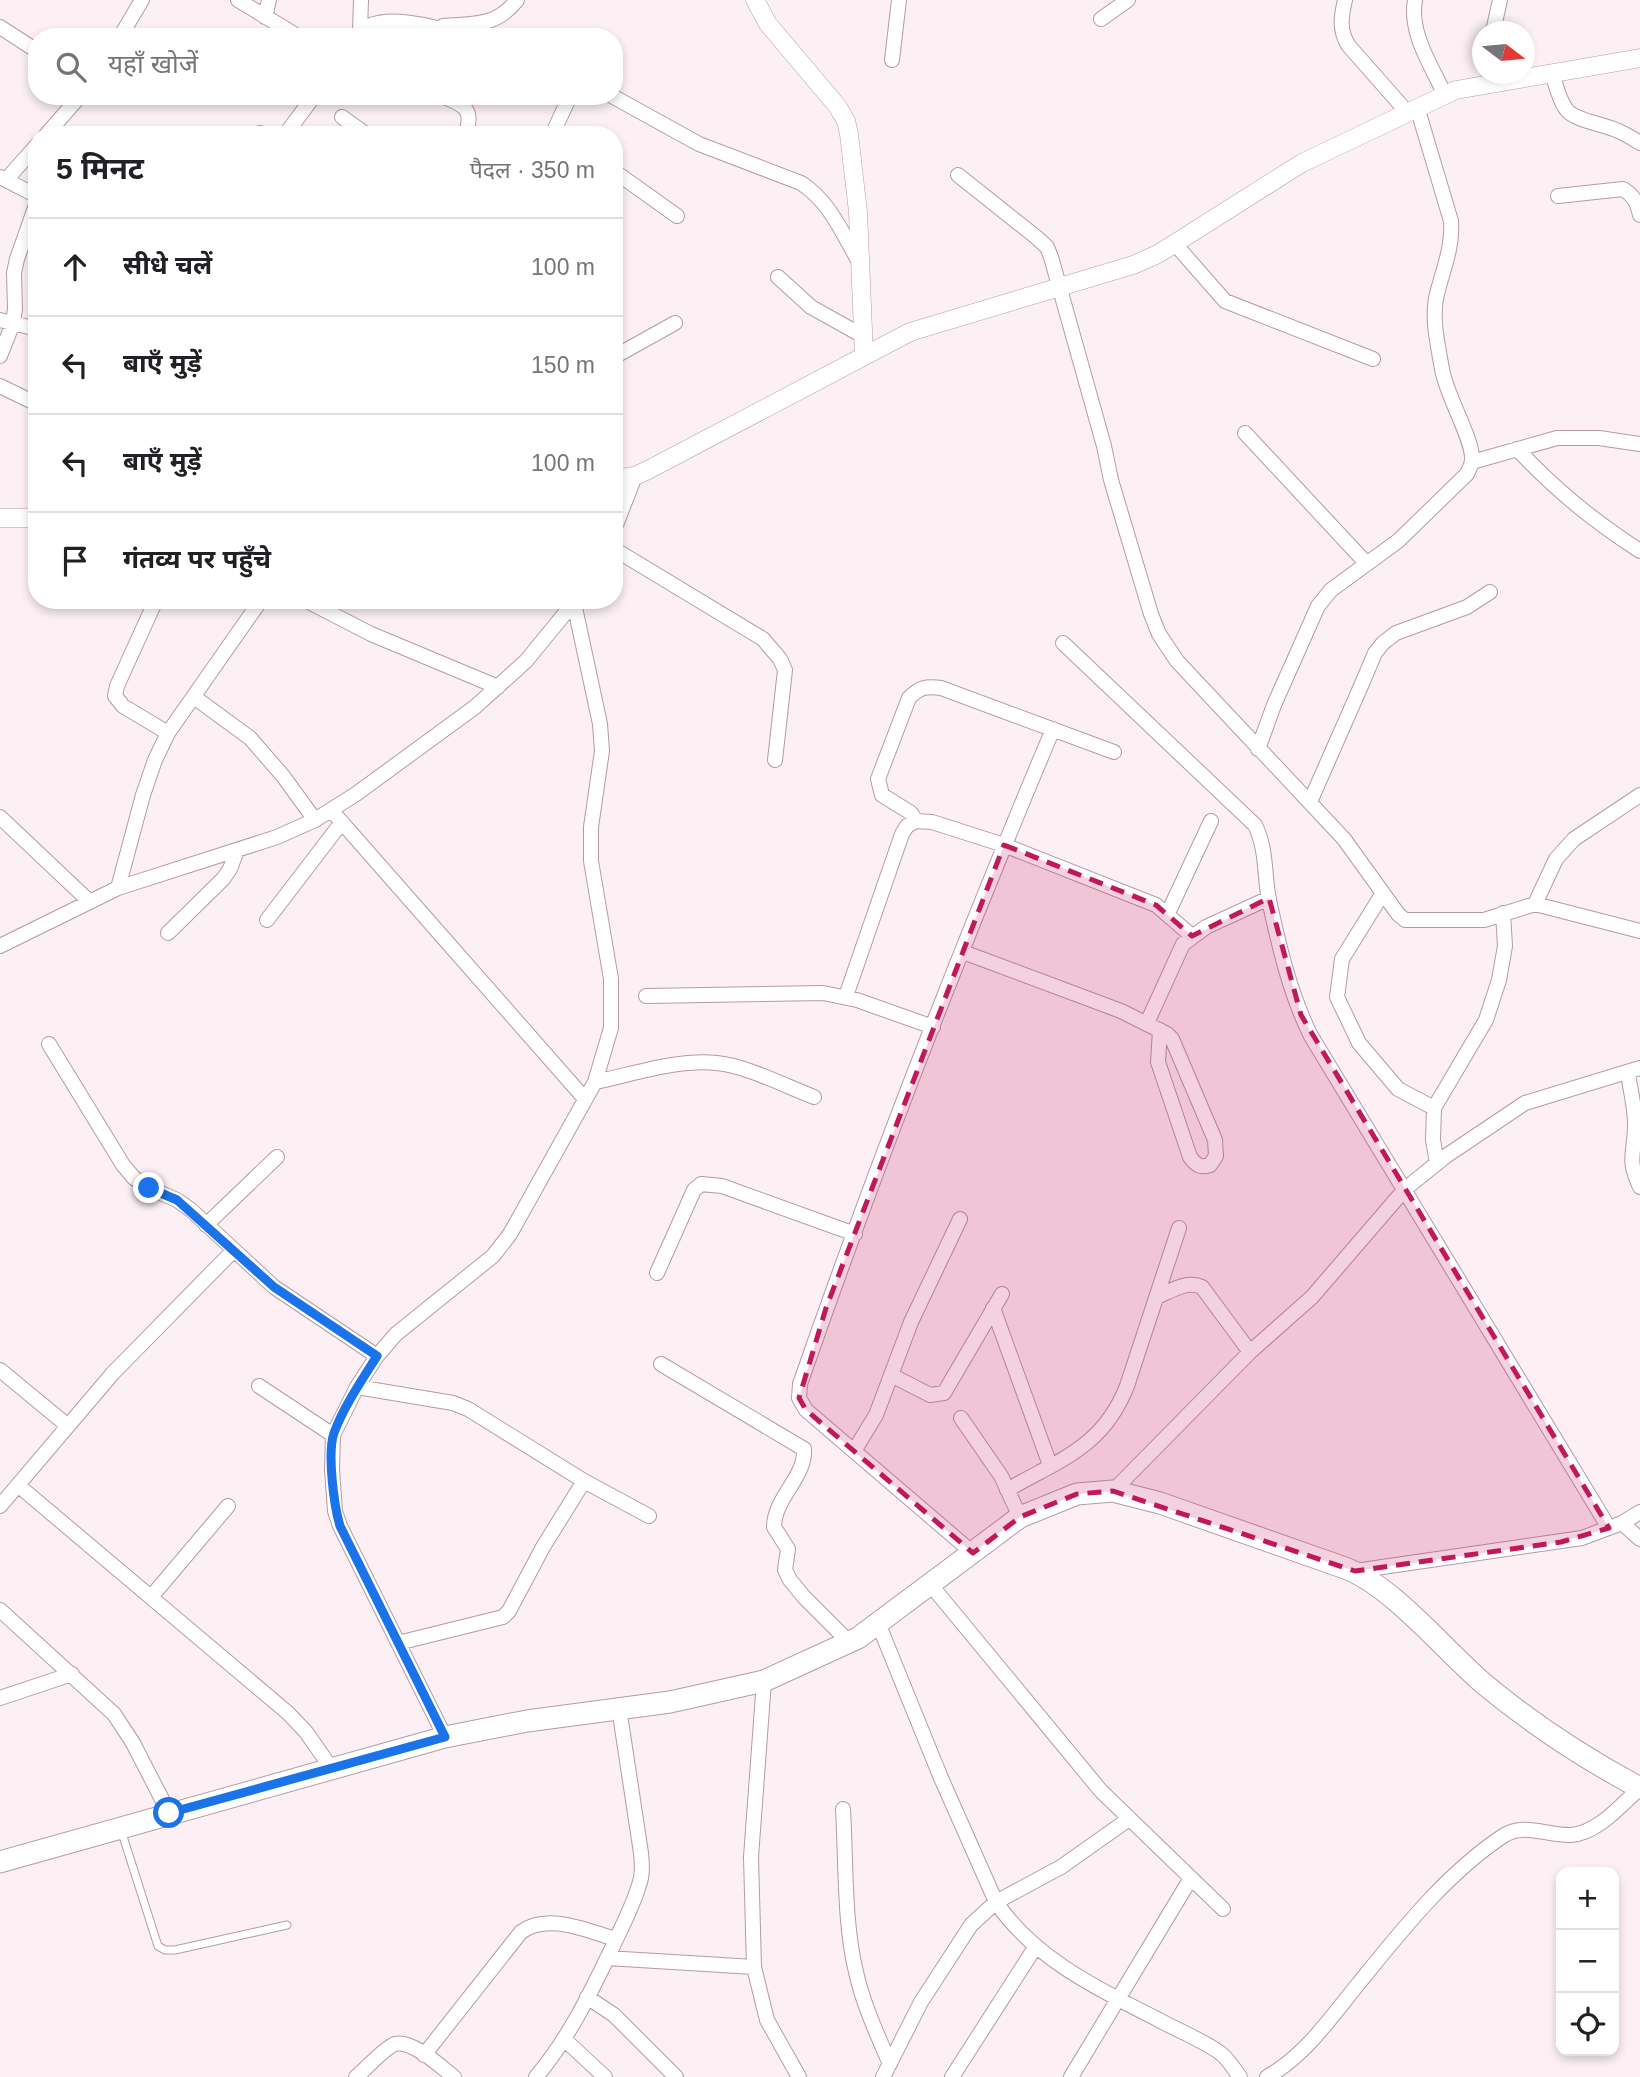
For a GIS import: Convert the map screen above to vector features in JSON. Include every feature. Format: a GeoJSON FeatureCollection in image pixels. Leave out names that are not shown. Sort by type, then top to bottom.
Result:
{"type":"FeatureCollection","features":[{"type":"Feature","properties":{"kind":"main road"},"geometry":{"type":"LineString","coordinates":[[0,1861],[445,1737],[527,1721],[670,1702],[764,1681],[849,1642],[1020,1517],[1077,1494],[1113,1491],[1160,1503],[1355,1571],[1386,1593],[1482,1682],[1516,1709],[1640,1788]]}},
{"type":"Feature","properties":{"kind":"street"},"geometry":{"type":"LineString","coordinates":[[125,28],[142,0]]}},
{"type":"Feature","properties":{"kind":"street"},"geometry":{"type":"LineString","coordinates":[[239,0],[284,28]]}},
{"type":"Feature","properties":{"kind":"street"},"geometry":{"type":"LineString","coordinates":[[265,17],[269,0]]}},
{"type":"Feature","properties":{"kind":"street"},"geometry":{"type":"LineString","coordinates":[[358,28],[360,0]]}},
{"type":"Feature","properties":{"kind":"street"},"geometry":{"type":"LineString","coordinates":[[366,28],[396,22],[438,27],[490,22],[504,15],[517,0]]}},
{"type":"Feature","properties":{"kind":"street"},"geometry":{"type":"LineString","coordinates":[[755,0],[768,24],[838,107],[846,121],[858,212],[863,345]]}},
{"type":"Feature","properties":{"kind":"street"},"geometry":{"type":"LineString","coordinates":[[892,60],[899,0]]}},
{"type":"Feature","properties":{"kind":"street"},"geometry":{"type":"LineString","coordinates":[[1101,19],[1128,0]]}},
{"type":"Feature","properties":{"kind":"street"},"geometry":{"type":"LineString","coordinates":[[1258,749],[1274,705],[1318,606],[1331,590],[1398,541],[1467,474],[1472,462],[1472,450],[1447,392],[1434,314],[1436,296],[1449,253],[1452,228],[1412,109],[1348,45],[1342,34],[1345,0]]}},
{"type":"Feature","properties":{"kind":"street"},"geometry":{"type":"LineString","coordinates":[[1415,0],[1412,15],[1415,28],[1445,95]]}},
{"type":"Feature","properties":{"kind":"street"},"geometry":{"type":"LineString","coordinates":[[1495,21],[1500,0]]}},
{"type":"Feature","properties":{"kind":"street"},"geometry":{"type":"LineString","coordinates":[[0,27],[28,45]]}},
{"type":"Feature","properties":{"kind":"street"},"geometry":{"type":"LineString","coordinates":[[623,478],[635,476],[863,345],[1133,265],[1175,244],[1302,163],[1456,90],[1640,58]]}},
{"type":"Feature","properties":{"kind":"street"},"geometry":{"type":"LineString","coordinates":[[1552,73],[1564,108],[1570,114],[1640,142]]}},
{"type":"Feature","properties":{"kind":"street"},"geometry":{"type":"LineString","coordinates":[[623,102],[699,144],[801,183],[814,191],[825,202],[858,260]]}},
{"type":"Feature","properties":{"kind":"street"},"geometry":{"type":"LineString","coordinates":[[54,126],[72,105]]}},
{"type":"Feature","properties":{"kind":"street"},"geometry":{"type":"LineString","coordinates":[[292,126],[307,105]]}},
{"type":"Feature","properties":{"kind":"street"},"geometry":{"type":"LineString","coordinates":[[463,105],[468,111],[469,126]]}},
{"type":"Feature","properties":{"kind":"street"},"geometry":{"type":"LineString","coordinates":[[556,126],[566,105]]}},
{"type":"Feature","properties":{"kind":"street"},"geometry":{"type":"LineString","coordinates":[[342,117],[354,126]]}},
{"type":"Feature","properties":{"kind":"street"},"geometry":{"type":"LineString","coordinates":[[28,154],[3,179],[28,192]]}},
{"type":"Feature","properties":{"kind":"street"},"geometry":{"type":"LineString","coordinates":[[958,175],[1047,247],[1060,285],[1111,480],[1158,634],[1177,661],[1344,839],[1405,920],[1484,920],[1535,904],[1640,931]]}},
{"type":"Feature","properties":{"kind":"street"},"geometry":{"type":"LineString","coordinates":[[623,176],[677,216]]}},
{"type":"Feature","properties":{"kind":"street"},"geometry":{"type":"LineString","coordinates":[[1558,196],[1623,189],[1637,202],[1640,215]]}},
{"type":"Feature","properties":{"kind":"street"},"geometry":{"type":"LineString","coordinates":[[0,356],[6,322],[15,309],[14,273],[28,230]]}},
{"type":"Feature","properties":{"kind":"street"},"geometry":{"type":"LineString","coordinates":[[1175,244],[1225,301],[1373,359]]}},
{"type":"Feature","properties":{"kind":"street"},"geometry":{"type":"LineString","coordinates":[[778,277],[811,307],[863,345]]}},
{"type":"Feature","properties":{"kind":"street"},"geometry":{"type":"LineString","coordinates":[[6,322],[28,327]]}},
{"type":"Feature","properties":{"kind":"street"},"geometry":{"type":"LineString","coordinates":[[623,352],[675,323]]}},
{"type":"Feature","properties":{"kind":"street"},"geometry":{"type":"LineString","coordinates":[[0,386],[28,400]]}},
{"type":"Feature","properties":{"kind":"street"},"geometry":{"type":"LineString","coordinates":[[1245,433],[1367,564]]}},
{"type":"Feature","properties":{"kind":"street"},"geometry":{"type":"LineString","coordinates":[[1472,462],[1557,438],[1599,438],[1640,444]]}},
{"type":"Feature","properties":{"kind":"street"},"geometry":{"type":"LineString","coordinates":[[1517,449],[1585,514],[1640,551]]}},
{"type":"Feature","properties":{"kind":"street"},"geometry":{"type":"LineString","coordinates":[[623,507],[635,476]]}},
{"type":"Feature","properties":{"kind":"street"},"geometry":{"type":"LineString","coordinates":[[0,518],[28,518]]}},
{"type":"Feature","properties":{"kind":"street"},"geometry":{"type":"LineString","coordinates":[[623,554],[733,620],[773,648],[785,670],[775,760]]}},
{"type":"Feature","properties":{"kind":"street"},"geometry":{"type":"LineString","coordinates":[[1310,802],[1383,643],[1396,633],[1466,607],[1490,592]]}},
{"type":"Feature","properties":{"kind":"street"},"geometry":{"type":"LineString","coordinates":[[152,609],[115,696],[123,706],[169,733]]}},
{"type":"Feature","properties":{"kind":"street"},"geometry":{"type":"LineString","coordinates":[[118,888],[155,760],[169,733],[255,609]]}},
{"type":"Feature","properties":{"kind":"street"},"geometry":{"type":"LineString","coordinates":[[322,609],[371,634],[498,687]]}},
{"type":"Feature","properties":{"kind":"street"},"geometry":{"type":"LineString","coordinates":[[0,946],[118,888],[277,837],[315,820],[356,794],[475,707],[526,661],[568,609]]}},
{"type":"Feature","properties":{"kind":"street"},"geometry":{"type":"LineString","coordinates":[[445,1737],[340,1526],[335,1511],[333,1435],[357,1387],[377,1356],[396,1334],[493,1256],[510,1234],[594,1082],[611,1028],[612,1001],[591,861],[591,827],[602,751],[600,724],[577,609]]}},
{"type":"Feature","properties":{"kind":"street"},"geometry":{"type":"LineString","coordinates":[[1063,643],[1255,825],[1262,839],[1269,898],[1288,977],[1311,1036],[1616,1525],[1640,1539]]}},
{"type":"Feature","properties":{"kind":"street"},"geometry":{"type":"LineString","coordinates":[[916,821],[911,813],[882,795],[878,779],[909,698],[918,689],[929,686],[941,688],[1114,752]]}},
{"type":"Feature","properties":{"kind":"street"},"geometry":{"type":"LineString","coordinates":[[194,697],[250,738],[284,776],[315,820]]}},
{"type":"Feature","properties":{"kind":"street"},"geometry":{"type":"LineString","coordinates":[[973,1553],[806,1410],[799,1398],[800,1384],[933,1027],[1004,845],[1053,729]]}},
{"type":"Feature","properties":{"kind":"street"},"geometry":{"type":"LineString","coordinates":[[1535,904],[1556,859],[1574,839],[1640,795]]}},
{"type":"Feature","properties":{"kind":"street"},"geometry":{"type":"LineString","coordinates":[[331,810],[585,1099]]}},
{"type":"Feature","properties":{"kind":"street"},"geometry":{"type":"LineString","coordinates":[[0,817],[90,902]]}},
{"type":"Feature","properties":{"kind":"street"},"geometry":{"type":"LineString","coordinates":[[846,996],[902,834],[907,826],[916,821],[932,822],[1004,845],[1156,905],[1192,936]]}},
{"type":"Feature","properties":{"kind":"street"},"geometry":{"type":"LineString","coordinates":[[1168,914],[1211,821]]}},
{"type":"Feature","properties":{"kind":"street"},"geometry":{"type":"LineString","coordinates":[[267,920],[342,822]]}},
{"type":"Feature","properties":{"kind":"street"},"geometry":{"type":"LineString","coordinates":[[168,933],[223,879],[237,850]]}},
{"type":"Feature","properties":{"kind":"street"},"geometry":{"type":"LineString","coordinates":[[1383,894],[1342,959],[1337,997],[1359,1043],[1398,1089],[1434,1108]]}},
{"type":"Feature","properties":{"kind":"street"},"geometry":{"type":"LineString","coordinates":[[963,952],[1121,1011],[1153,1026],[1172,1039],[1215,1140],[1216,1156],[1210,1165],[1203,1167],[1196,1165],[1190,1157],[1158,1062],[1153,1026],[1183,944],[1225,918],[1269,898]]}},
{"type":"Feature","properties":{"kind":"street"},"geometry":{"type":"LineString","coordinates":[[1437,1163],[1433,1140],[1434,1108],[1486,1020],[1499,980],[1505,946],[1503,914]]}},
{"type":"Feature","properties":{"kind":"street"},"geometry":{"type":"LineString","coordinates":[[646,996],[823,993],[846,996],[933,1027]]}},
{"type":"Feature","properties":{"kind":"street"},"geometry":{"type":"LineString","coordinates":[[49,1044],[123,1165],[134,1178],[177,1200],[274,1287],[377,1356]]}},
{"type":"Feature","properties":{"kind":"street"},"geometry":{"type":"LineString","coordinates":[[594,1082],[684,1063],[719,1063],[737,1067],[814,1097]]}},
{"type":"Feature","properties":{"kind":"street"},"geometry":{"type":"LineString","coordinates":[[1113,1491],[1250,1352],[1312,1297],[1405,1189],[1437,1163],[1525,1103],[1634,1070],[1635,1127],[1631,1157],[1632,1169],[1640,1187]]}},
{"type":"Feature","properties":{"kind":"street"},"geometry":{"type":"LineString","coordinates":[[206,1225],[276,1157]]}},
{"type":"Feature","properties":{"kind":"street"},"geometry":{"type":"LineString","coordinates":[[657,1273],[694,1190],[701,1184],[722,1186],[855,1234]]}},
{"type":"Feature","properties":{"kind":"street"},"geometry":{"type":"LineString","coordinates":[[854,1451],[876,1415],[911,1322],[960,1219]]}},
{"type":"Feature","properties":{"kind":"street"},"geometry":{"type":"LineString","coordinates":[[1007,1490],[1091,1441],[1108,1422],[1121,1401],[1179,1228]]}},
{"type":"Feature","properties":{"kind":"street"},"geometry":{"type":"LineString","coordinates":[[0,1506],[113,1373],[234,1251]]}},
{"type":"Feature","properties":{"kind":"street"},"geometry":{"type":"LineString","coordinates":[[1157,1297],[1186,1285],[1202,1287],[1250,1352]]}},
{"type":"Feature","properties":{"kind":"street"},"geometry":{"type":"LineString","coordinates":[[891,1376],[930,1395],[944,1393],[1002,1294]]}},
{"type":"Feature","properties":{"kind":"street"},"geometry":{"type":"LineString","coordinates":[[993,1308],[1050,1465]]}},
{"type":"Feature","properties":{"kind":"street"},"geometry":{"type":"LineString","coordinates":[[661,1364],[804,1449],[802,1463],[778,1508],[774,1527],[788,1549],[785,1570],[790,1580],[803,1597],[849,1642]]}},
{"type":"Feature","properties":{"kind":"street"},"geometry":{"type":"LineString","coordinates":[[0,1370],[68,1426]]}},
{"type":"Feature","properties":{"kind":"street"},"geometry":{"type":"LineString","coordinates":[[259,1386],[333,1435]]}},
{"type":"Feature","properties":{"kind":"street"},"geometry":{"type":"LineString","coordinates":[[357,1387],[453,1403],[468,1409],[584,1481],[649,1516]]}},
{"type":"Feature","properties":{"kind":"street"},"geometry":{"type":"LineString","coordinates":[[961,1418],[1007,1490],[1020,1517]]}},
{"type":"Feature","properties":{"kind":"street"},"geometry":{"type":"LineString","coordinates":[[398,1643],[503,1617],[584,1481]]}},
{"type":"Feature","properties":{"kind":"street"},"geometry":{"type":"LineString","coordinates":[[19,1486],[288,1713],[306,1732],[332,1769]]}},
{"type":"Feature","properties":{"kind":"street"},"geometry":{"type":"LineString","coordinates":[[151,1597],[228,1506]]}},
{"type":"Feature","properties":{"kind":"street"},"geometry":{"type":"LineString","coordinates":[[1355,1571],[1582,1538],[1640,1512]]}},
{"type":"Feature","properties":{"kind":"street"},"geometry":{"type":"LineString","coordinates":[[930,1584],[1101,1791],[1223,1909]]}},
{"type":"Feature","properties":{"kind":"street"},"geometry":{"type":"LineString","coordinates":[[0,1610],[114,1714],[133,1743],[169,1813]]}},
{"type":"Feature","properties":{"kind":"street"},"geometry":{"type":"LineString","coordinates":[[878,1623],[941,1778],[1004,1915],[1058,1963],[1119,2000],[1220,2052],[1240,2077]]}},
{"type":"Feature","properties":{"kind":"street"},"geometry":{"type":"LineString","coordinates":[[0,1698],[72,1674]]}},
{"type":"Feature","properties":{"kind":"street"},"geometry":{"type":"LineString","coordinates":[[764,1681],[751,1857],[754,1967],[767,2020],[799,2077]]}},
{"type":"Feature","properties":{"kind":"street"},"geometry":{"type":"LineString","coordinates":[[536,2077],[564,2039],[587,1997],[639,1886],[642,1872],[639,1833],[619,1708]]}},
{"type":"Feature","properties":{"kind":"street"},"geometry":{"type":"LineString","coordinates":[[1267,2077],[1287,2066],[1308,2046],[1402,1930],[1447,1883],[1491,1844],[1507,1833],[1518,1830],[1571,1835],[1582,1832],[1606,1818],[1640,1788]]}},
{"type":"Feature","properties":{"kind":"street"},"geometry":{"type":"LineString","coordinates":[[844,1809],[851,1944],[855,1970],[886,2071]]}},
{"type":"Feature","properties":{"kind":"street"},"geometry":{"type":"LineString","coordinates":[[886,2071],[921,2002],[964,1934],[996,1902],[1061,1867],[1129,1819]]}},
{"type":"Feature","properties":{"kind":"street"},"geometry":{"type":"LineString","coordinates":[[1071,2077],[1191,1878]]}},
{"type":"Feature","properties":{"kind":"street"},"geometry":{"type":"LineString","coordinates":[[424,2055],[521,1932],[530,1926],[558,1923],[616,1939]]}},
{"type":"Feature","properties":{"kind":"street"},"geometry":{"type":"LineString","coordinates":[[952,2077],[1036,1946]]}},
{"type":"Feature","properties":{"kind":"street"},"geometry":{"type":"LineString","coordinates":[[607,1958],[754,1967]]}},
{"type":"Feature","properties":{"kind":"street"},"geometry":{"type":"LineString","coordinates":[[587,1997],[614,2015],[676,2077]]}},
{"type":"Feature","properties":{"kind":"street"},"geometry":{"type":"LineString","coordinates":[[564,2039],[605,2077]]}},
{"type":"Feature","properties":{"kind":"street"},"geometry":{"type":"LineString","coordinates":[[356,2077],[394,2045],[404,2043],[454,2077]]}},
{"type":"Feature","properties":{"kind":"lane"},"geometry":{"type":"LineString","coordinates":[[120,1827],[158,1946],[165,1950],[175,1950],[287,1925]]}},
{"type":"Feature","properties":{"kind":"highlighted area"},"geometry":{"type":"Polygon","coordinates":[[[1004,845],[1156,905],[1192,936],[1269,898],[1301,1015],[1609,1528],[1561,1542],[1355,1571],[1113,1491],[1077,1494],[1020,1517],[973,1553],[806,1410],[799,1398],[826,1308],[1004,845]]]}},
{"type":"Feature","properties":{"kind":"route"},"geometry":{"type":"LineString","coordinates":[[149,1188],[177,1200],[191,1210],[274,1287],[377,1356],[357,1387],[333,1435],[335,1511],[445,1737],[169,1813]]}}]}
